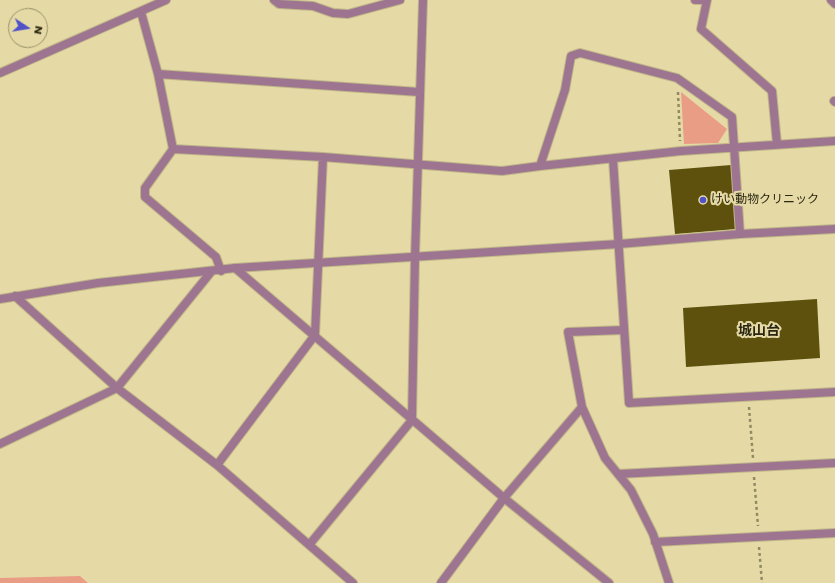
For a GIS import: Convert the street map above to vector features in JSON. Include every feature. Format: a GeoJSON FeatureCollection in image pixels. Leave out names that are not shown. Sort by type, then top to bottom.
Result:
{"type":"FeatureCollection","features":[{"type":"Feature","properties":{"kind":"street"},"geometry":{"type":"LineString","coordinates":[[0,73],[166,0]]}},
{"type":"Feature","properties":{"kind":"street"},"geometry":{"type":"LineString","coordinates":[[274,0],[279,4],[313,6],[333,13],[348,14],[400,0]]}},
{"type":"Feature","properties":{"kind":"street"},"geometry":{"type":"LineString","coordinates":[[309,545],[412,420],[417,164],[423,0]]}},
{"type":"Feature","properties":{"kind":"street"},"geometry":{"type":"LineString","coordinates":[[695,0],[701,0]]}},
{"type":"Feature","properties":{"kind":"street"},"geometry":{"type":"LineString","coordinates":[[707,0],[701,29],[772,91],[777,144]]}},
{"type":"Feature","properties":{"kind":"street"},"geometry":{"type":"LineString","coordinates":[[831,0],[835,4]]}},
{"type":"Feature","properties":{"kind":"street"},"geometry":{"type":"LineString","coordinates":[[141,12],[158,74],[173,149],[145,188],[145,197],[216,257],[221,271]]}},
{"type":"Feature","properties":{"kind":"street"},"geometry":{"type":"LineString","coordinates":[[540,166],[565,90],[570,56],[580,53],[677,78],[732,117],[740,234]]}},
{"type":"Feature","properties":{"kind":"street"},"geometry":{"type":"LineString","coordinates":[[158,74],[420,92]]}},
{"type":"Feature","properties":{"kind":"street"},"geometry":{"type":"LineString","coordinates":[[173,149],[323,157],[502,171],[681,152],[835,141]]}},
{"type":"Feature","properties":{"kind":"street"},"geometry":{"type":"LineString","coordinates":[[216,465],[315,335],[323,157]]}},
{"type":"Feature","properties":{"kind":"street"},"geometry":{"type":"LineString","coordinates":[[613,160],[620,244],[629,403],[835,392]]}},
{"type":"Feature","properties":{"kind":"street"},"geometry":{"type":"LineString","coordinates":[[0,299],[98,284],[221,271],[235,268],[835,229]]}},
{"type":"Feature","properties":{"kind":"street"},"geometry":{"type":"LineString","coordinates":[[235,268],[504,498],[610,583]]}},
{"type":"Feature","properties":{"kind":"street"},"geometry":{"type":"LineString","coordinates":[[0,444],[117,388],[211,272]]}},
{"type":"Feature","properties":{"kind":"street"},"geometry":{"type":"LineString","coordinates":[[15,296],[117,388],[216,465],[353,583]]}},
{"type":"Feature","properties":{"kind":"street"},"geometry":{"type":"LineString","coordinates":[[624,330],[568,332],[582,408],[605,458],[631,490],[656,542],[669,583]]}},
{"type":"Feature","properties":{"kind":"street"},"geometry":{"type":"LineString","coordinates":[[441,583],[504,498],[582,408]]}},
{"type":"Feature","properties":{"kind":"street"},"geometry":{"type":"LineString","coordinates":[[618,474],[835,463]]}},
{"type":"Feature","properties":{"kind":"street"},"geometry":{"type":"LineString","coordinates":[[656,542],[835,533]]}},
{"type":"Feature","properties":{"kind":"path"},"geometry":{"type":"LineString","coordinates":[[677,78],[681,152]]}},
{"type":"Feature","properties":{"kind":"path"},"geometry":{"type":"LineString","coordinates":[[749,397],[762,583]]}},
{"type":"Feature","properties":{"kind":"shaded area"},"geometry":{"type":"Polygon","coordinates":[[[681,92],[727,129],[718,143],[684,144],[681,92]]]}},
{"type":"Feature","properties":{"kind":"shaded area"},"geometry":{"type":"Polygon","coordinates":[[[80,576],[88,583],[0,583],[0,578],[80,576]]]}},
{"type":"Feature","properties":{"kind":"building","name":"けい動物クリニック"},"geometry":{"type":"Polygon","coordinates":[[[731,165],[736,229],[675,234],[669,170],[731,165]]]}},
{"type":"Feature","properties":{"kind":"building"},"geometry":{"type":"Polygon","coordinates":[[[817,299],[820,358],[686,367],[683,308],[817,299]]]}},
{"type":"Feature","properties":{"kind":"place","name":"けい動物クリニック"},"geometry":{"type":"Point","coordinates":[703,200]}},
{"type":"Feature","properties":{"kind":"district","name":"城山台"},"geometry":{"type":"Point","coordinates":[759,331]}}]}
